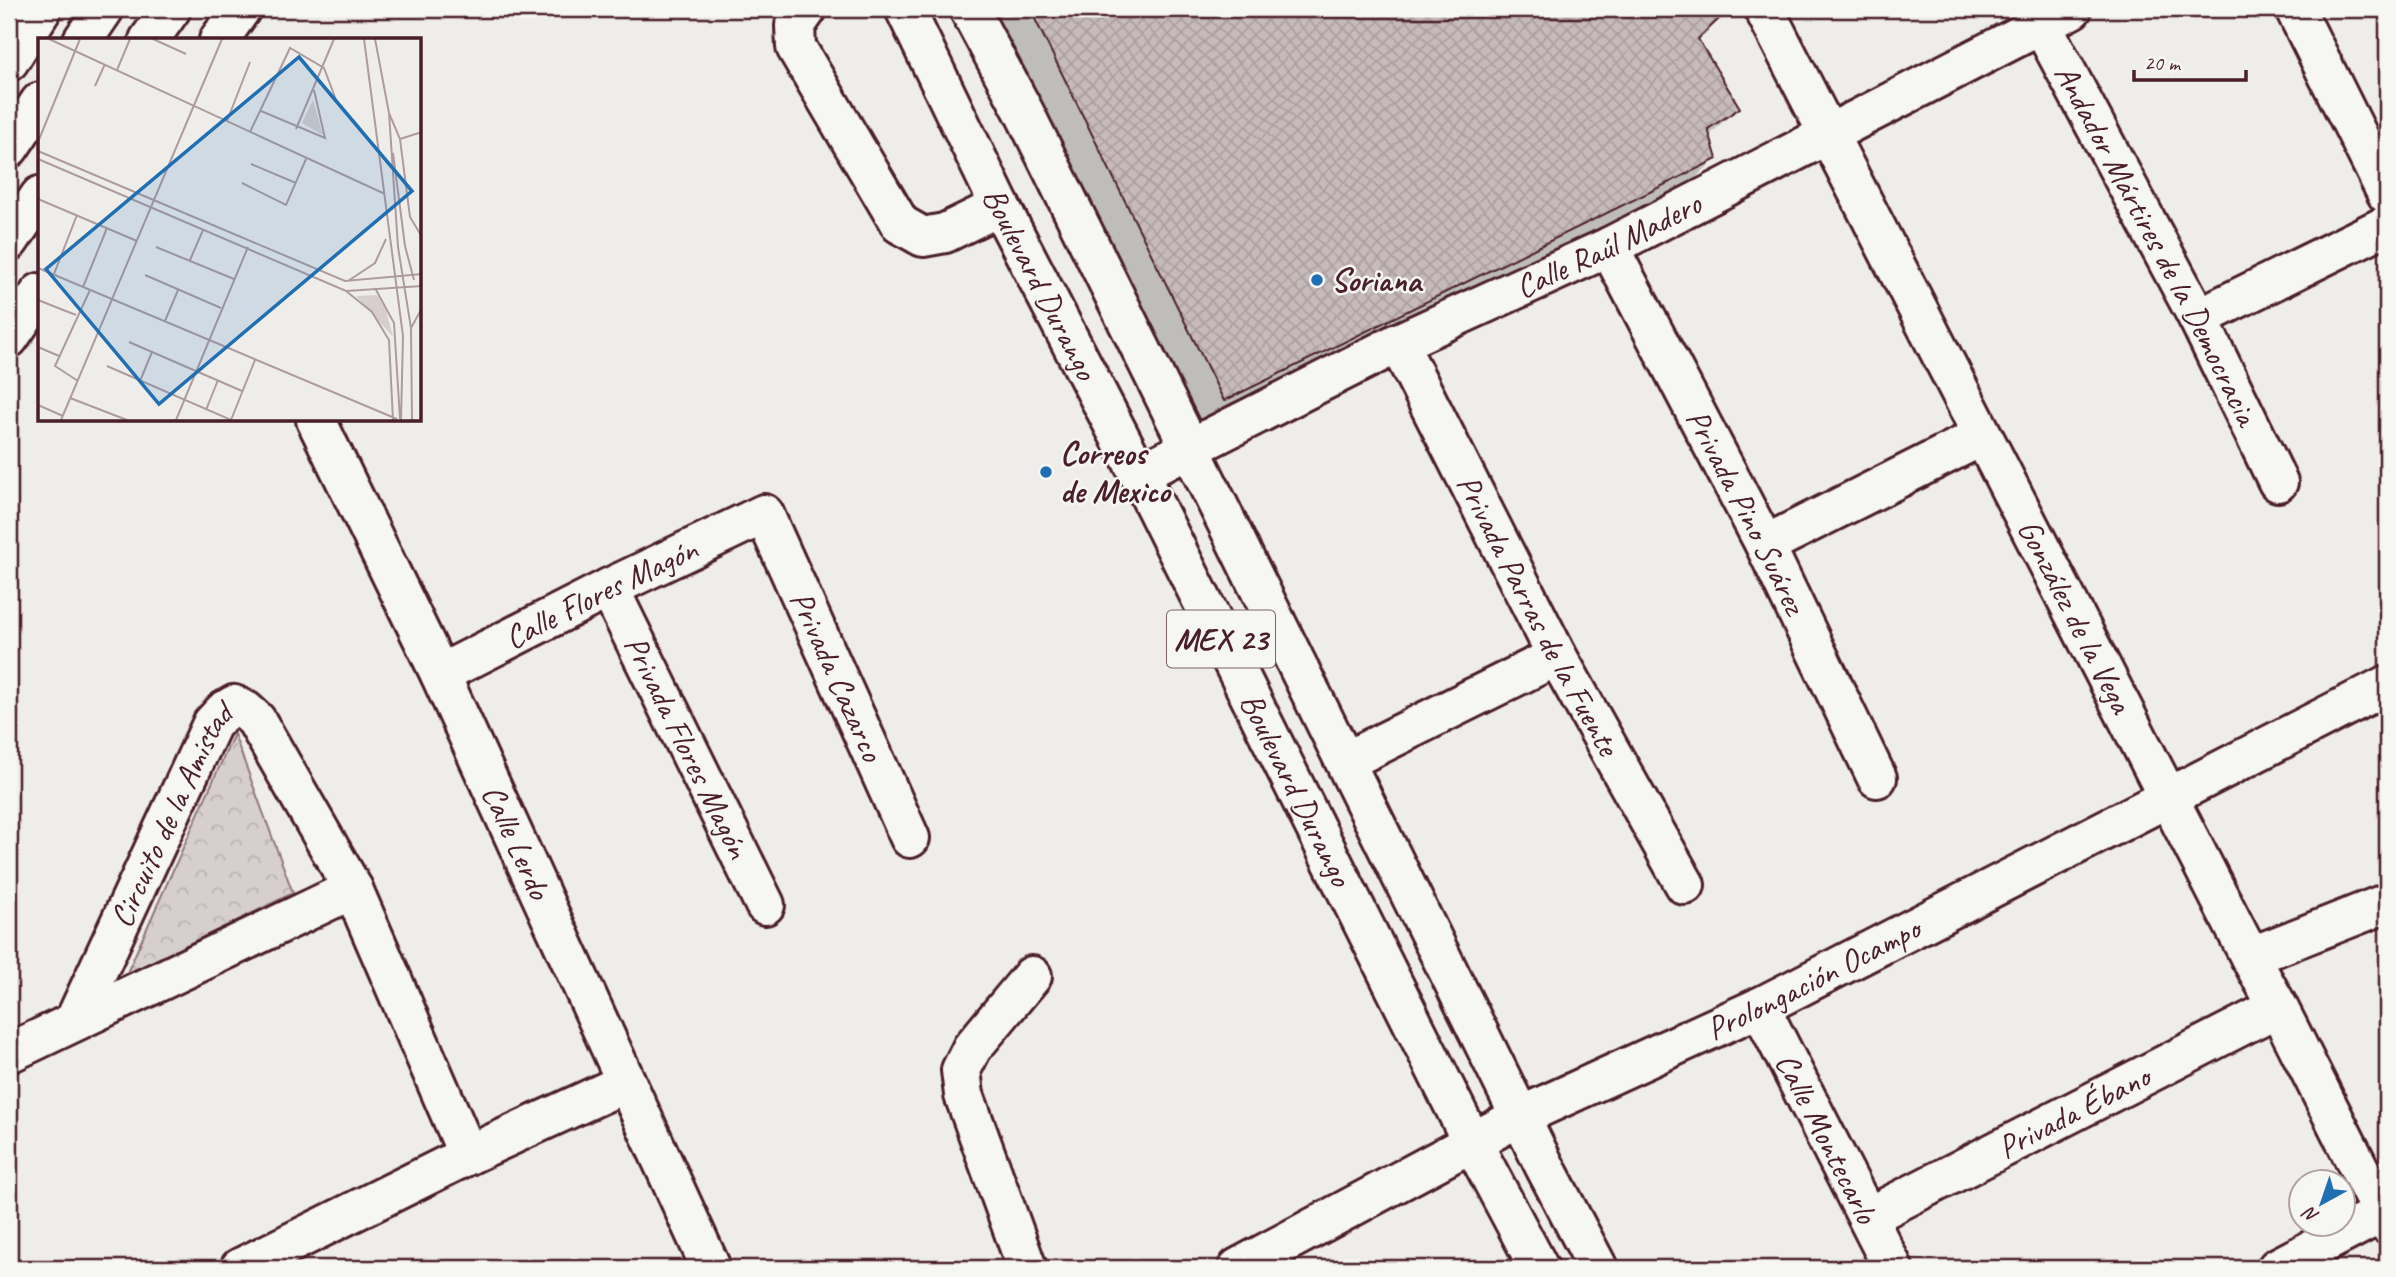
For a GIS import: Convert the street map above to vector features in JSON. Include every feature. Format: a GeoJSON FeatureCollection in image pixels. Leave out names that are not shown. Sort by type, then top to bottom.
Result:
{"type":"FeatureCollection","features":[{"type":"Feature","properties":{"kind":"street"},"geometry":{"type":"LineString","coordinates":[[9,61],[42,9]]}},
{"type":"Feature","properties":{"kind":"street"},"geometry":{"type":"LineString","coordinates":[[84,38],[104,9]]}},
{"type":"Feature","properties":{"kind":"street"},"geometry":{"type":"LineString","coordinates":[[150,38],[171,9]]}},
{"type":"Feature","properties":{"kind":"street"},"geometry":{"type":"LineString","coordinates":[[220,38],[242,9]]}},
{"type":"Feature","properties":{"kind":"street"},"geometry":{"type":"LineString","coordinates":[[807,9],[795,26],[796,47],[900,224],[923,237],[945,233],[1000,206]]}},
{"type":"Feature","properties":{"kind":"street","name":"Boulevard Durango"},"geometry":{"type":"LineString","coordinates":[[905,9],[1000,206],[1139,474],[1472,1142],[1539,1268]]}},
{"type":"Feature","properties":{"kind":"street","name":"Boulevard Durango"},"geometry":{"type":"LineString","coordinates":[[969,9],[1024,112],[1598,1268]]}},
{"type":"Feature","properties":{"kind":"street","name":"González de la Vega"},"geometry":{"type":"LineString","coordinates":[[1764,9],[2384,1218]]}},
{"type":"Feature","properties":{"kind":"street"},"geometry":{"type":"LineString","coordinates":[[2295,9],[2387,194]]}},
{"type":"Feature","properties":{"kind":"street","name":"Calle Raúl Madero"},"geometry":{"type":"LineString","coordinates":[[1139,474],[1398,343],[1609,247],[1828,135],[2048,14]]}},
{"type":"Feature","properties":{"kind":"street","name":"Andador Mártires de la Democracia"},"geometry":{"type":"LineString","coordinates":[[2048,14],[2278,482]]}},
{"type":"Feature","properties":{"kind":"street"},"geometry":{"type":"LineString","coordinates":[[9,148],[38,105]]}},
{"type":"Feature","properties":{"kind":"street"},"geometry":{"type":"LineString","coordinates":[[9,241],[38,199]]}},
{"type":"Feature","properties":{"kind":"street"},"geometry":{"type":"LineString","coordinates":[[2198,318],[2387,225]]}},
{"type":"Feature","properties":{"kind":"street","name":"Privada Pino Suárez"},"geometry":{"type":"LineString","coordinates":[[1609,247],[1765,545],[1877,778]]}},
{"type":"Feature","properties":{"kind":"street"},"geometry":{"type":"LineString","coordinates":[[9,338],[38,296]]}},
{"type":"Feature","properties":{"kind":"street","name":"Privada Parras de la Fuente"},"geometry":{"type":"LineString","coordinates":[[1398,343],[1557,656],[1685,884]]}},
{"type":"Feature","properties":{"kind":"street","name":"Calle Lerdo"},"geometry":{"type":"LineString","coordinates":[[317,422],[440,674],[625,1083],[700,1264]]}},
{"type":"Feature","properties":{"kind":"street"},"geometry":{"type":"LineString","coordinates":[[1765,545],[1982,436]]}},
{"type":"Feature","properties":{"kind":"street","name":"Calle Flores Magón"},"geometry":{"type":"LineString","coordinates":[[440,674],[609,588],[764,514]]}},
{"type":"Feature","properties":{"kind":"street","name":"Privada Cazarco"},"geometry":{"type":"LineString","coordinates":[[764,514],[910,838]]}},
{"type":"Feature","properties":{"kind":"street","name":"Privada Flores Magón"},"geometry":{"type":"LineString","coordinates":[[609,588],[765,905]]}},
{"type":"Feature","properties":{"kind":"street"},"geometry":{"type":"LineString","coordinates":[[1346,761],[1557,656]]}},
{"type":"Feature","properties":{"kind":"street","name":"Prolongación Ocampo"},"geometry":{"type":"LineString","coordinates":[[1238,1268],[1521,1116],[1760,1007],[2387,685]]}},
{"type":"Feature","properties":{"kind":"street","name":"Circuito de la Amistad"},"geometry":{"type":"LineString","coordinates":[[75,1020],[212,724],[234,705],[256,720],[353,889],[468,1155]]}},
{"type":"Feature","properties":{"kind":"street","name":"Circuito de la Amistad"},"geometry":{"type":"LineString","coordinates":[[9,1053],[353,889]]}},
{"type":"Feature","properties":{"kind":"street"},"geometry":{"type":"LineString","coordinates":[[2250,957],[2387,904]]}},
{"type":"Feature","properties":{"kind":"street"},"geometry":{"type":"LineString","coordinates":[[1027,1268],[964,1095],[961,1070],[972,1048],[1032,976]]}},
{"type":"Feature","properties":{"kind":"street","name":"Calle Montecarlo"},"geometry":{"type":"LineString","coordinates":[[1760,1007],[1894,1268]]}},
{"type":"Feature","properties":{"kind":"street","name":"Privada Ébano"},"geometry":{"type":"LineString","coordinates":[[1868,1217],[2278,1007]]}},
{"type":"Feature","properties":{"kind":"street"},"geometry":{"type":"LineString","coordinates":[[240,1268],[468,1155],[625,1083]]}},
{"type":"Feature","properties":{"kind":"street"},"geometry":{"type":"LineString","coordinates":[[2277,1268],[2384,1218]]}},
{"type":"Feature","properties":{"kind":"green space"},"geometry":{"type":"Polygon","coordinates":[[[234,734],[293,893],[126,975],[234,734]]]}},
{"type":"Feature","properties":{"kind":"building","name":"Soriana"},"geometry":{"type":"Polygon","coordinates":[[[1030,9],[1721,9],[1724,14],[1698,39],[1740,108],[1708,129],[1717,159],[1224,401],[1030,9]]]}},
{"type":"Feature","properties":{"kind":"place","name":"Soriana"},"geometry":{"type":"Point","coordinates":[1317,280]}},
{"type":"Feature","properties":{"kind":"place","name":"Correos de Mexico"},"geometry":{"type":"Point","coordinates":[1046,472]}}]}
